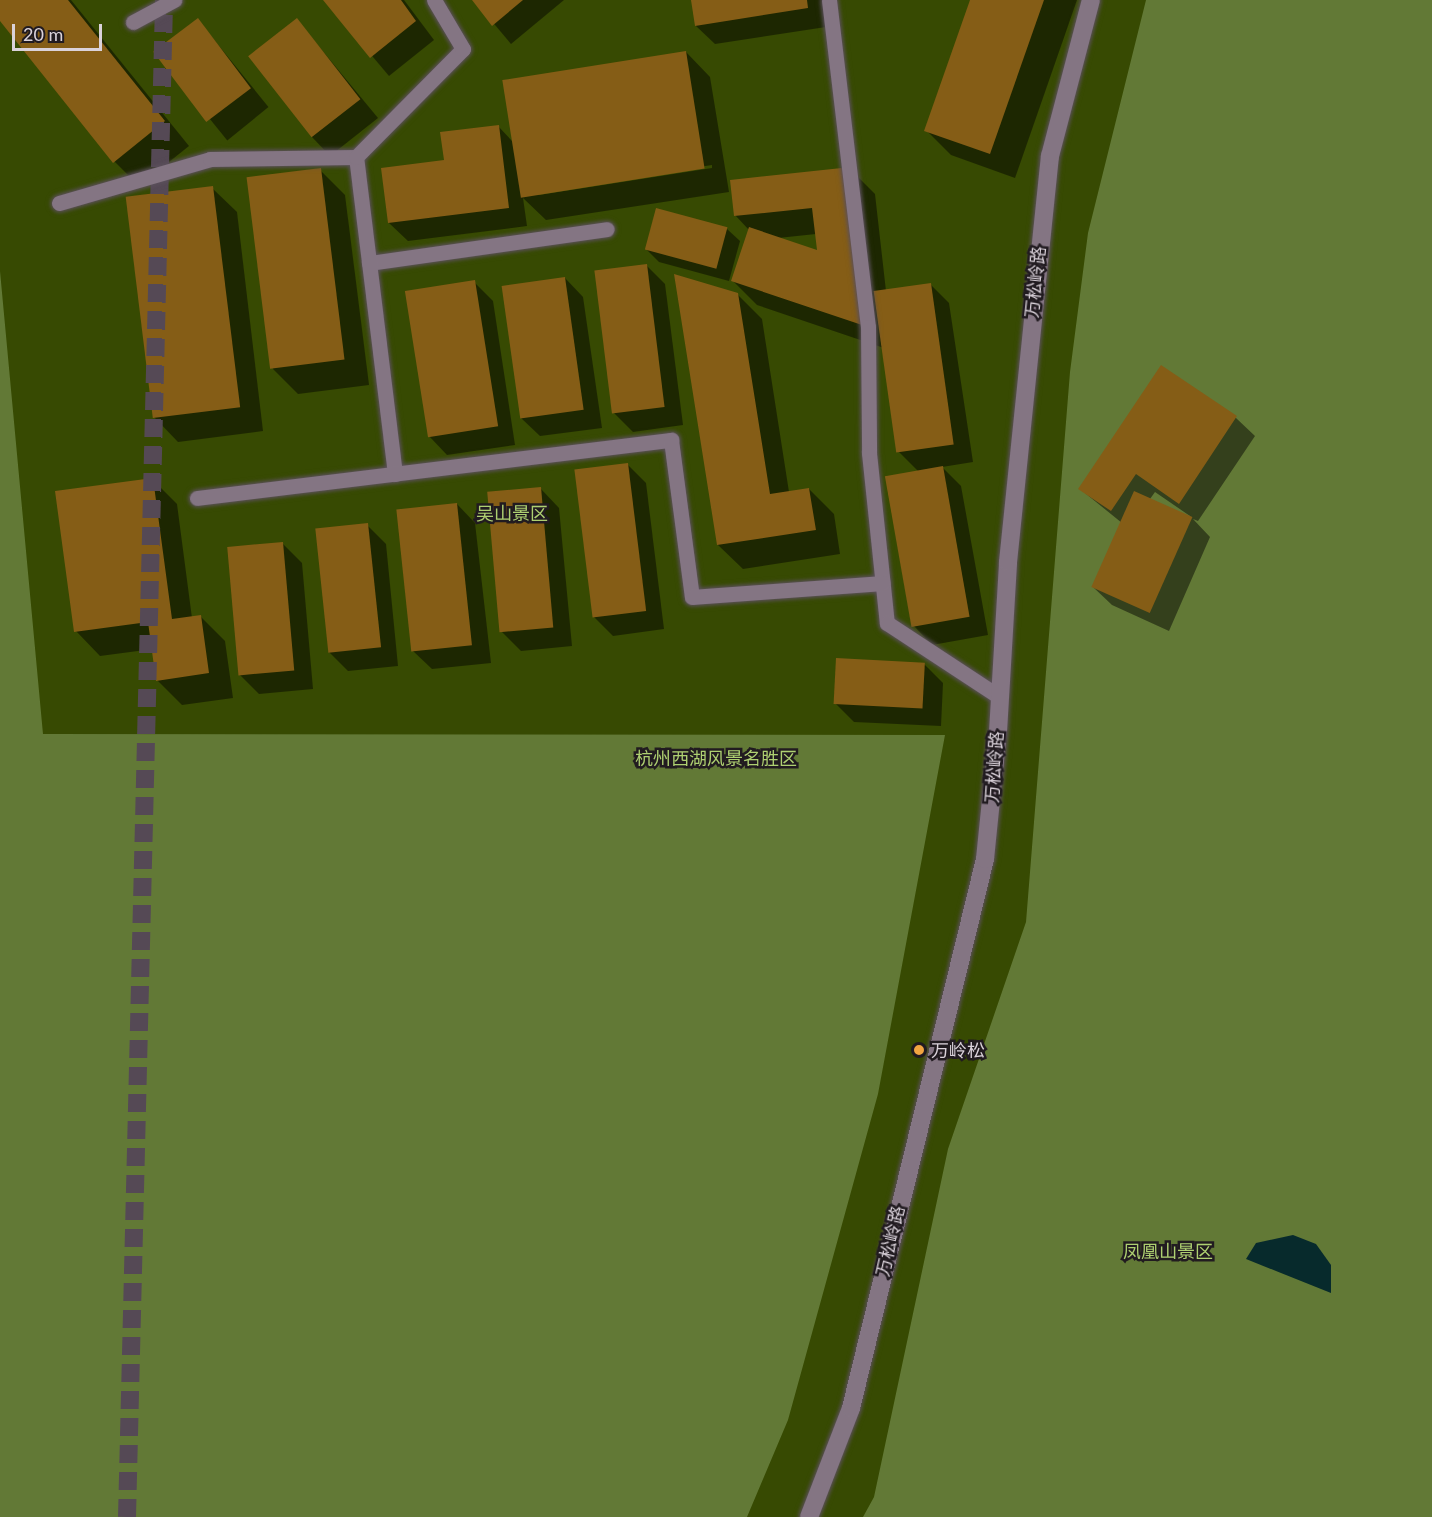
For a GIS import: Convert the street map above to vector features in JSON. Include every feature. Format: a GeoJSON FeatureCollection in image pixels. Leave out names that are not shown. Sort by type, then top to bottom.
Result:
{"type":"FeatureCollection","features":[{"type":"Feature","properties":{"kind":"street","name":"万松岭路"},"geometry":{"type":"LineString","coordinates":[[809,1517],[851,1408],[985,859],[1008,562],[1050,156],[1091,0]]}},
{"type":"Feature","properties":{"kind":"lane"},"geometry":{"type":"LineString","coordinates":[[133,22],[174,0]]}},
{"type":"Feature","properties":{"kind":"lane"},"geometry":{"type":"LineString","coordinates":[[58,203],[210,159],[356,157],[463,49],[434,0]]}},
{"type":"Feature","properties":{"kind":"lane"},"geometry":{"type":"LineString","coordinates":[[829,0],[868,327],[869,453],[887,623],[998,696]]}},
{"type":"Feature","properties":{"kind":"lane"},"geometry":{"type":"LineString","coordinates":[[356,157],[395,474]]}},
{"type":"Feature","properties":{"kind":"lane"},"geometry":{"type":"LineString","coordinates":[[369,263],[607,229]]}},
{"type":"Feature","properties":{"kind":"lane"},"geometry":{"type":"LineString","coordinates":[[196,498],[671,440],[692,597],[882,583]]}},
{"type":"Feature","properties":{"kind":"green space","name":"吴山景区"},"geometry":{"type":"Polygon","coordinates":[[[0,0],[1432,0],[1432,1517],[0,1517],[0,0]]]}},
{"type":"Feature","properties":{"kind":"green space","name":"凤凰山景区"},"geometry":{"type":"Polygon","coordinates":[[[1146,0],[1432,0],[1432,1517],[863,1517],[874,1497],[948,1149],[1026,922],[1070,372],[1088,233],[1146,0]]]}},
{"type":"Feature","properties":{"kind":"green space","name":"杭州西湖风景名胜区"},"geometry":{"type":"Polygon","coordinates":[[[0,271],[43,734],[945,735],[878,1094],[788,1420],[747,1517],[0,1517],[0,271]]]}},
{"type":"Feature","properties":{"kind":"shaded area"},"geometry":{"type":"Polygon","coordinates":[[[1293,1235],[1316,1244],[1331,1265],[1331,1293],[1246,1259],[1256,1243],[1293,1235]]]}},
{"type":"Feature","properties":{"kind":"building"},"geometry":{"type":"Polygon","coordinates":[[[0,0],[68,0],[165,121],[113,163],[0,21],[0,0]]]}},
{"type":"Feature","properties":{"kind":"building"},"geometry":{"type":"Polygon","coordinates":[[[323,0],[401,0],[416,21],[370,58],[323,0]]]}},
{"type":"Feature","properties":{"kind":"building"},"geometry":{"type":"Polygon","coordinates":[[[472,0],[523,0],[492,26],[472,0]]]}},
{"type":"Feature","properties":{"kind":"building"},"geometry":{"type":"Polygon","coordinates":[[[691,0],[807,0],[808,8],[695,26],[691,0]]]}},
{"type":"Feature","properties":{"kind":"building"},"geometry":{"type":"Polygon","coordinates":[[[970,0],[1044,0],[990,154],[924,131],[970,0]]]}},
{"type":"Feature","properties":{"kind":"building"},"geometry":{"type":"Polygon","coordinates":[[[198,18],[251,88],[206,122],[153,52],[198,18]]]}},
{"type":"Feature","properties":{"kind":"building"},"geometry":{"type":"Polygon","coordinates":[[[297,18],[360,99],[312,137],[248,56],[297,18]]]}},
{"type":"Feature","properties":{"kind":"building"},"geometry":{"type":"Polygon","coordinates":[[[686,51],[705,169],[521,198],[502,80],[686,51]]]}},
{"type":"Feature","properties":{"kind":"building"},"geometry":{"type":"Polygon","coordinates":[[[499,125],[509,208],[388,223],[381,168],[444,160],[440,132],[499,125]]]}},
{"type":"Feature","properties":{"kind":"building"},"geometry":{"type":"Polygon","coordinates":[[[851,167],[868,327],[731,281],[749,227],[817,250],[812,208],[734,216],[730,180],[851,167]]]}},
{"type":"Feature","properties":{"kind":"building"},"geometry":{"type":"Polygon","coordinates":[[[321,168],[345,360],[270,369],[247,177],[321,168]]]}},
{"type":"Feature","properties":{"kind":"building"},"geometry":{"type":"Polygon","coordinates":[[[213,186],[240,407],[153,418],[126,197],[213,186]]]}},
{"type":"Feature","properties":{"kind":"building"},"geometry":{"type":"Polygon","coordinates":[[[656,208],[727,227],[716,269],[645,250],[656,208]]]}},
{"type":"Feature","properties":{"kind":"building"},"geometry":{"type":"Polygon","coordinates":[[[647,264],[665,407],[612,413],[594,270],[647,264]]]}},
{"type":"Feature","properties":{"kind":"building"},"geometry":{"type":"Polygon","coordinates":[[[674,274],[738,293],[770,494],[809,488],[816,530],[717,545],[674,274]]]}},
{"type":"Feature","properties":{"kind":"building"},"geometry":{"type":"Polygon","coordinates":[[[565,277],[584,410],[520,419],[502,286],[565,277]]]}},
{"type":"Feature","properties":{"kind":"building"},"geometry":{"type":"Polygon","coordinates":[[[475,280],[498,426],[428,437],[405,291],[475,280]]]}},
{"type":"Feature","properties":{"kind":"building"},"geometry":{"type":"Polygon","coordinates":[[[931,283],[954,444],[896,452],[874,291],[931,283]]]}},
{"type":"Feature","properties":{"kind":"building"},"geometry":{"type":"Polygon","coordinates":[[[1161,365],[1237,416],[1179,504],[1136,474],[1111,511],[1078,489],[1161,365]]]}},
{"type":"Feature","properties":{"kind":"building"},"geometry":{"type":"Polygon","coordinates":[[[628,463],[646,611],[593,617],[574,470],[628,463]]]}},
{"type":"Feature","properties":{"kind":"building"},"geometry":{"type":"Polygon","coordinates":[[[943,466],[970,617],[911,627],[885,476],[943,466]]]}},
{"type":"Feature","properties":{"kind":"building"},"geometry":{"type":"Polygon","coordinates":[[[153,478],[172,619],[201,615],[209,673],[156,681],[148,622],[74,632],[55,491],[153,478]]]}},
{"type":"Feature","properties":{"kind":"building"},"geometry":{"type":"Polygon","coordinates":[[[541,487],[553,627],[499,632],[487,492],[541,487]]]}},
{"type":"Feature","properties":{"kind":"building"},"geometry":{"type":"Polygon","coordinates":[[[1134,491],[1192,517],[1150,613],[1091,587],[1134,491]]]}},
{"type":"Feature","properties":{"kind":"building"},"geometry":{"type":"Polygon","coordinates":[[[457,503],[472,645],[411,652],[396,509],[457,503]]]}},
{"type":"Feature","properties":{"kind":"building"},"geometry":{"type":"Polygon","coordinates":[[[368,523],[381,647],[328,653],[315,529],[368,523]]]}},
{"type":"Feature","properties":{"kind":"building"},"geometry":{"type":"Polygon","coordinates":[[[283,542],[294,671],[238,675],[227,547],[283,542]]]}},
{"type":"Feature","properties":{"kind":"building"},"geometry":{"type":"Polygon","coordinates":[[[836,658],[925,663],[922,709],[834,704],[836,658]]]}},
{"type":"Feature","properties":{"kind":"tunnel"},"geometry":{"type":"LineString","coordinates":[[127,1517],[164,0]]}},
{"type":"Feature","properties":{"kind":"place","name":"万岭松"},"geometry":{"type":"Point","coordinates":[919,1050]}}]}
